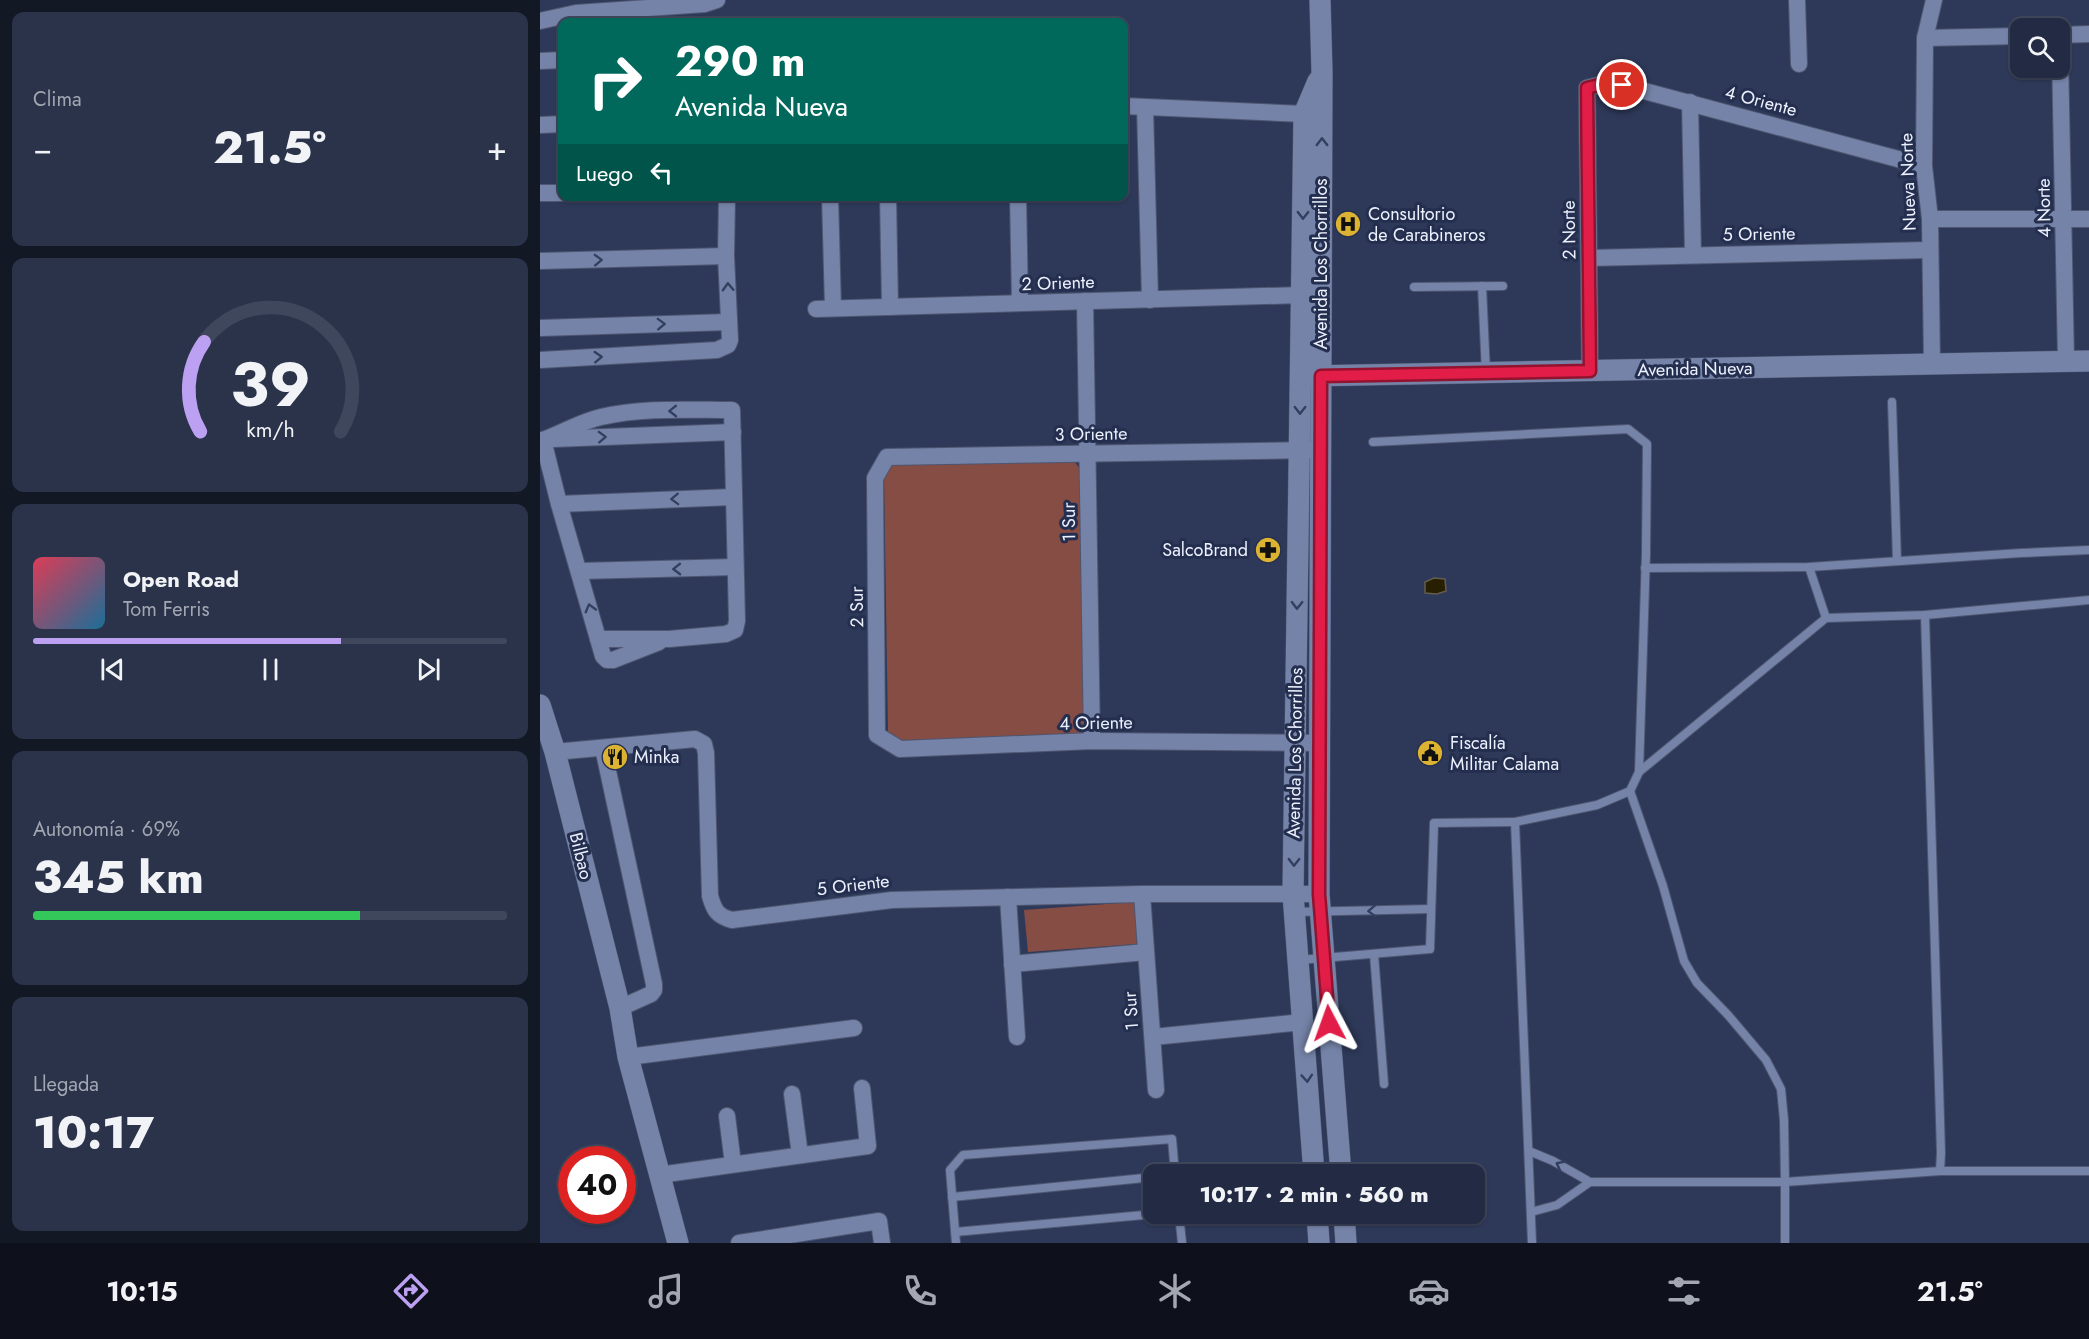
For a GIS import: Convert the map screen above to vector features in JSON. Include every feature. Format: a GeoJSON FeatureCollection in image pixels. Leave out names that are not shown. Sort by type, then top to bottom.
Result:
{"type":"FeatureCollection","features":[{"type":"Feature","properties":{"kind":"street"},"geometry":{"type":"LineString","coordinates":[[540,21],[576,13],[705,4],[717,0]]}},
{"type":"Feature","properties":{"kind":"street","name":"Avenida Los Chorrillos"},"geometry":{"type":"LineString","coordinates":[[1313,1164],[1294,903],[1299,450],[1311,376],[1322,72],[1320,0]]}},
{"type":"Feature","properties":{"kind":"street"},"geometry":{"type":"LineString","coordinates":[[1797,0],[1799,64]]}},
{"type":"Feature","properties":{"kind":"street","name":"Nueva Norte"},"geometry":{"type":"LineString","coordinates":[[1932,364],[1930,219],[1924,166],[1925,38],[1935,0]]}},
{"type":"Feature","properties":{"kind":"street"},"geometry":{"type":"LineString","coordinates":[[2070,35],[2089,34]]}},
{"type":"Feature","properties":{"kind":"street"},"geometry":{"type":"LineString","coordinates":[[1925,38],[2010,36]]}},
{"type":"Feature","properties":{"kind":"street"},"geometry":{"type":"LineString","coordinates":[[540,61],[558,60]]}},
{"type":"Feature","properties":{"kind":"street"},"geometry":{"type":"LineString","coordinates":[[1128,106],[1304,114],[1322,72]]}},
{"type":"Feature","properties":{"kind":"street","name":"4 Norte"},"geometry":{"type":"LineString","coordinates":[[2061,78],[2066,362]]}},
{"type":"Feature","properties":{"kind":"street","name":"4 Oriente"},"geometry":{"type":"LineString","coordinates":[[1587,88],[1599,85],[1622,85],[1924,166]]}},
{"type":"Feature","properties":{"kind":"street","name":"2 Norte"},"geometry":{"type":"LineString","coordinates":[[1587,88],[1590,371]]}},
{"type":"Feature","properties":{"kind":"street"},"geometry":{"type":"LineString","coordinates":[[1690,102],[1693,255]]}},
{"type":"Feature","properties":{"kind":"street"},"geometry":{"type":"LineString","coordinates":[[1146,107],[1150,300]]}},
{"type":"Feature","properties":{"kind":"street","name":"Avenida Los Chorrillos"},"geometry":{"type":"LineString","coordinates":[[1304,114],[1302,296],[1321,450],[1319,903],[1340,1164]]}},
{"type":"Feature","properties":{"kind":"street"},"geometry":{"type":"LineString","coordinates":[[540,125],[558,124]]}},
{"type":"Feature","properties":{"kind":"street"},"geometry":{"type":"LineString","coordinates":[[540,193],[558,193]]}},
{"type":"Feature","properties":{"kind":"street"},"geometry":{"type":"LineString","coordinates":[[540,360],[717,350],[728,345],[727,201]]}},
{"type":"Feature","properties":{"kind":"street","name":"2 Oriente"},"geometry":{"type":"LineString","coordinates":[[830,201],[824,308],[1302,296]]}},
{"type":"Feature","properties":{"kind":"street"},"geometry":{"type":"LineString","coordinates":[[888,201],[890,307]]}},
{"type":"Feature","properties":{"kind":"street"},"geometry":{"type":"LineString","coordinates":[[1018,201],[1020,303]]}},
{"type":"Feature","properties":{"kind":"street"},"geometry":{"type":"LineString","coordinates":[[1930,219],[2089,219]]}},
{"type":"Feature","properties":{"kind":"street","name":"5 Oriente"},"geometry":{"type":"LineString","coordinates":[[1588,258],[1929,250]]}},
{"type":"Feature","properties":{"kind":"street"},"geometry":{"type":"LineString","coordinates":[[540,261],[726,256]]}},
{"type":"Feature","properties":{"kind":"street","name":"1 Sur"},"geometry":{"type":"LineString","coordinates":[[1085,302],[1092,741]]}},
{"type":"Feature","properties":{"kind":"street"},"geometry":{"type":"LineString","coordinates":[[540,328],[729,322]]}},
{"type":"Feature","properties":{"kind":"street","name":"Avenida Nueva"},"geometry":{"type":"LineString","coordinates":[[1311,376],[2089,361]]}},
{"type":"Feature","properties":{"kind":"street"},"geometry":{"type":"LineString","coordinates":[[732,410],[737,621],[735,630],[726,634],[669,639],[610,660],[603,656],[542,440],[580,423],[603,417],[664,411],[732,410]]}},
{"type":"Feature","properties":{"kind":"street"},"geometry":{"type":"LineString","coordinates":[[542,440],[733,432]]}},
{"type":"Feature","properties":{"kind":"street","name":"3 Oriente"},"geometry":{"type":"LineString","coordinates":[[875,478],[887,457],[1321,450]]}},
{"type":"Feature","properties":{"kind":"street","name":"2 Sur"},"geometry":{"type":"LineString","coordinates":[[875,478],[877,735]]}},
{"type":"Feature","properties":{"kind":"street"},"geometry":{"type":"LineString","coordinates":[[559,504],[733,497]]}},
{"type":"Feature","properties":{"kind":"street"},"geometry":{"type":"LineString","coordinates":[[580,571],[735,567]]}},
{"type":"Feature","properties":{"kind":"street"},"geometry":{"type":"LineString","coordinates":[[1298,577],[1320,578]]}},
{"type":"Feature","properties":{"kind":"street","name":"Bilbao"},"geometry":{"type":"LineString","coordinates":[[540,705],[555,753],[620,1008],[628,1057],[678,1243]]}},
{"type":"Feature","properties":{"kind":"street","name":"4 Oriente"},"geometry":{"type":"LineString","coordinates":[[877,735],[900,749],[1092,741],[1319,743]]}},
{"type":"Feature","properties":{"kind":"street","name":"5 Oriente"},"geometry":{"type":"LineString","coordinates":[[555,753],[695,739],[704,744],[710,896],[716,913],[732,920],[892,900],[1142,894],[1319,903]]}},
{"type":"Feature","properties":{"kind":"street"},"geometry":{"type":"LineString","coordinates":[[603,748],[654,984],[651,994],[620,1008]]}},
{"type":"Feature","properties":{"kind":"street","name":"1 Sur"},"geometry":{"type":"LineString","coordinates":[[1142,894],[1156,1090]]}},
{"type":"Feature","properties":{"kind":"street"},"geometry":{"type":"LineString","coordinates":[[1008,897],[1017,1037]]}},
{"type":"Feature","properties":{"kind":"street"},"geometry":{"type":"LineString","coordinates":[[1012,964],[1146,952]]}},
{"type":"Feature","properties":{"kind":"street"},"geometry":{"type":"LineString","coordinates":[[1153,1037],[1303,1022]]}},
{"type":"Feature","properties":{"kind":"street"},"geometry":{"type":"LineString","coordinates":[[628,1057],[854,1028]]}},
{"type":"Feature","properties":{"kind":"street"},"geometry":{"type":"LineString","coordinates":[[659,1175],[868,1146],[862,1088]]}},
{"type":"Feature","properties":{"kind":"street"},"geometry":{"type":"LineString","coordinates":[[792,1094],[800,1155]]}},
{"type":"Feature","properties":{"kind":"street"},"geometry":{"type":"LineString","coordinates":[[727,1116],[733,1164]]}},
{"type":"Feature","properties":{"kind":"street"},"geometry":{"type":"LineString","coordinates":[[739,1243],[806,1238],[879,1221],[882,1243]]}},
{"type":"Feature","properties":{"kind":"street"},"geometry":{"type":"LineString","coordinates":[[1318,1224],[1319,1243]]}},
{"type":"Feature","properties":{"kind":"street"},"geometry":{"type":"LineString","coordinates":[[1345,1224],[1346,1243]]}},
{"type":"Feature","properties":{"kind":"lane"},"geometry":{"type":"LineString","coordinates":[[1482,286],[1486,373]]}},
{"type":"Feature","properties":{"kind":"lane"},"geometry":{"type":"LineString","coordinates":[[1414,287],[1503,286]]}},
{"type":"Feature","properties":{"kind":"lane"},"geometry":{"type":"LineString","coordinates":[[1892,402],[1897,561]]}},
{"type":"Feature","properties":{"kind":"lane"},"geometry":{"type":"LineString","coordinates":[[1298,960],[1430,949],[1434,823],[1515,822],[1597,805],[1630,791],[1639,772],[1646,568],[1647,444],[1628,429],[1372,442]]}},
{"type":"Feature","properties":{"kind":"lane"},"geometry":{"type":"LineString","coordinates":[[1646,568],[1809,567],[2089,550]]}},
{"type":"Feature","properties":{"kind":"lane"},"geometry":{"type":"LineString","coordinates":[[1809,567],[1826,618]]}},
{"type":"Feature","properties":{"kind":"lane"},"geometry":{"type":"LineString","coordinates":[[1639,772],[1826,618],[1925,615],[2089,600]]}},
{"type":"Feature","properties":{"kind":"lane"},"geometry":{"type":"LineString","coordinates":[[1925,615],[1941,1141],[1940,1171]]}},
{"type":"Feature","properties":{"kind":"lane"},"geometry":{"type":"LineString","coordinates":[[1630,791],[1663,886],[1684,961],[1697,983],[1766,1060],[1781,1089],[1784,1120],[1785,1243]]}},
{"type":"Feature","properties":{"kind":"lane"},"geometry":{"type":"LineString","coordinates":[[1515,822],[1532,1243]]}},
{"type":"Feature","properties":{"kind":"lane"},"geometry":{"type":"LineString","coordinates":[[1319,903],[1431,909]]}},
{"type":"Feature","properties":{"kind":"lane"},"geometry":{"type":"LineString","coordinates":[[1374,954],[1384,1084]]}},
{"type":"Feature","properties":{"kind":"lane"},"geometry":{"type":"LineString","coordinates":[[956,1243],[950,1170],[963,1155],[1172,1139],[1174,1164]]}},
{"type":"Feature","properties":{"kind":"lane"},"geometry":{"type":"LineString","coordinates":[[1529,1151],[1554,1161],[1590,1182],[1785,1182],[1940,1171],[2089,1171]]}},
{"type":"Feature","properties":{"kind":"lane"},"geometry":{"type":"LineString","coordinates":[[952,1197],[1143,1179]]}},
{"type":"Feature","properties":{"kind":"lane"},"geometry":{"type":"LineString","coordinates":[[1531,1212],[1557,1205],[1590,1182]]}},
{"type":"Feature","properties":{"kind":"lane"},"geometry":{"type":"LineString","coordinates":[[955,1232],[1143,1215]]}},
{"type":"Feature","properties":{"kind":"lane"},"geometry":{"type":"LineString","coordinates":[[1180,1224],[1182,1243]]}},
{"type":"Feature","properties":{"kind":"shaded area"},"geometry":{"type":"Polygon","coordinates":[[[1073,460],[1081,470],[1085,731],[1077,738],[901,740],[888,732],[884,477],[890,465],[1073,460]]]}},
{"type":"Feature","properties":{"kind":"shaded area"},"geometry":{"type":"Polygon","coordinates":[[[1434,578],[1445,579],[1446,591],[1437,594],[1425,593],[1425,582],[1434,578]]]}},
{"type":"Feature","properties":{"kind":"shaded area"},"geometry":{"type":"Polygon","coordinates":[[[1134,902],[1137,944],[1028,952],[1024,910],[1134,902]]]}},
{"type":"Feature","properties":{"kind":"place","name":"Consultorio de Carabineros"},"geometry":{"type":"Point","coordinates":[1348,224]}},
{"type":"Feature","properties":{"kind":"place","name":"SalcoBrand"},"geometry":{"type":"Point","coordinates":[1268,550]}},
{"type":"Feature","properties":{"kind":"place","name":"Fiscalía Militar Calama"},"geometry":{"type":"Point","coordinates":[1430,753]}},
{"type":"Feature","properties":{"kind":"place","name":"Minka"},"geometry":{"type":"Point","coordinates":[615,757]}},
{"type":"Feature","properties":{"kind":"route"},"geometry":{"type":"LineString","coordinates":[[1329,1023],[1319,894],[1321,376],[1590,371],[1587,88],[1599,85],[1622,85]]}}]}
